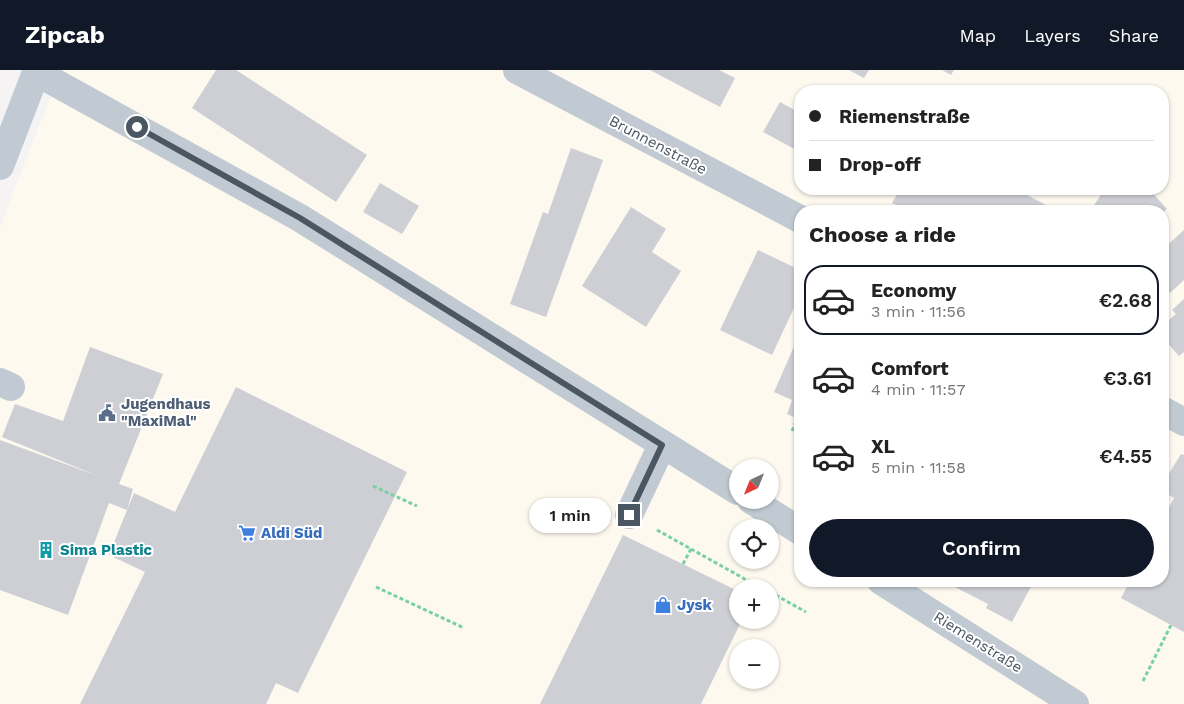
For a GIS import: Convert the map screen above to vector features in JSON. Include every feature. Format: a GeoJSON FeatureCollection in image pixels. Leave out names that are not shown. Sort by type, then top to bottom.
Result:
{"type":"FeatureCollection","features":[{"type":"Feature","properties":{"kind":"street","name":"Brunnenstraße"},"geometry":{"type":"LineString","coordinates":[[517,70],[794,216]]}},
{"type":"Feature","properties":{"kind":"street"},"geometry":{"type":"LineString","coordinates":[[0,166],[36,71],[300,218],[729,486]]}},
{"type":"Feature","properties":{"kind":"street"},"geometry":{"type":"LineString","coordinates":[[1169,414],[1184,422]]}},
{"type":"Feature","properties":{"kind":"street"},"geometry":{"type":"LineString","coordinates":[[629,515],[662,445]]}},
{"type":"Feature","properties":{"kind":"street"},"geometry":{"type":"LineString","coordinates":[[766,509],[794,526]]}},
{"type":"Feature","properties":{"kind":"street","name":"Riemenstraße"},"geometry":{"type":"LineString","coordinates":[[890,587],[1065,701]]}},
{"type":"Feature","properties":{"kind":"path"},"geometry":{"type":"LineString","coordinates":[[792,431],[794,426]]}},
{"type":"Feature","properties":{"kind":"path"},"geometry":{"type":"LineString","coordinates":[[374,486],[417,506]]}},
{"type":"Feature","properties":{"kind":"path"},"geometry":{"type":"LineString","coordinates":[[629,515],[745,579]]}},
{"type":"Feature","properties":{"kind":"path"},"geometry":{"type":"LineString","coordinates":[[683,564],[690,549]]}},
{"type":"Feature","properties":{"kind":"path"},"geometry":{"type":"LineString","coordinates":[[376,587],[464,628]]}},
{"type":"Feature","properties":{"kind":"path"},"geometry":{"type":"LineString","coordinates":[[779,597],[806,612]]}},
{"type":"Feature","properties":{"kind":"path"},"geometry":{"type":"LineString","coordinates":[[1142,681],[1172,625]]}},
{"type":"Feature","properties":{"kind":"shaded area"},"geometry":{"type":"Polygon","coordinates":[[[61,70],[1184,70],[1184,704],[0,704],[0,227],[61,70]]]}},
{"type":"Feature","properties":{"kind":"building"},"geometry":{"type":"Polygon","coordinates":[[[216,70],[236,70],[367,155],[336,202],[192,108],[216,70]]]}},
{"type":"Feature","properties":{"kind":"building"},"geometry":{"type":"Polygon","coordinates":[[[650,70],[719,70],[735,78],[720,107],[650,70]]]}},
{"type":"Feature","properties":{"kind":"building"},"geometry":{"type":"Polygon","coordinates":[[[849,70],[869,70],[864,78],[849,70]]]}},
{"type":"Feature","properties":{"kind":"building"},"geometry":{"type":"Polygon","coordinates":[[[942,70],[954,70],[951,75],[942,70]]]}},
{"type":"Feature","properties":{"kind":"building"},"geometry":{"type":"Polygon","coordinates":[[[780,102],[794,110],[794,149],[763,132],[780,102]]]}},
{"type":"Feature","properties":{"kind":"building"},"geometry":{"type":"Polygon","coordinates":[[[571,148],[603,160],[546,317],[510,304],[543,212],[548,214],[571,148]]]}},
{"type":"Feature","properties":{"kind":"building"},"geometry":{"type":"Polygon","coordinates":[[[380,183],[419,206],[402,234],[363,212],[380,183]]]}},
{"type":"Feature","properties":{"kind":"building"},"geometry":{"type":"Polygon","coordinates":[[[897,195],[1027,195],[1046,205],[896,205],[892,203],[897,195]]]}},
{"type":"Feature","properties":{"kind":"building"},"geometry":{"type":"Polygon","coordinates":[[[1101,195],[1154,195],[1163,205],[1094,205],[1101,195]]]}},
{"type":"Feature","properties":{"kind":"building"},"geometry":{"type":"Polygon","coordinates":[[[631,207],[666,229],[652,252],[681,271],[646,327],[582,286],[631,207]]]}},
{"type":"Feature","properties":{"kind":"building"},"geometry":{"type":"Polygon","coordinates":[[[1184,230],[1184,280],[1170,293],[1169,292],[1169,244],[1184,230]]]}},
{"type":"Feature","properties":{"kind":"building"},"geometry":{"type":"Polygon","coordinates":[[[758,250],[794,267],[794,308],[772,355],[720,330],[758,250]]]}},
{"type":"Feature","properties":{"kind":"building"},"geometry":{"type":"Polygon","coordinates":[[[1184,299],[1184,352],[1179,356],[1169,345],[1169,320],[1176,314],[1172,310],[1184,299]]]}},
{"type":"Feature","properties":{"kind":"building"},"geometry":{"type":"Polygon","coordinates":[[[90,347],[163,374],[119,484],[133,489],[127,510],[109,503],[68,615],[0,590],[0,440],[98,476],[2,437],[15,404],[63,421],[90,347]]]}},
{"type":"Feature","properties":{"kind":"building"},"geometry":{"type":"Polygon","coordinates":[[[794,347],[794,417],[787,414],[792,400],[774,392],[794,347]]]}},
{"type":"Feature","properties":{"kind":"building","name":"Aldi Süd"},"geometry":{"type":"Polygon","coordinates":[[[236,387],[407,472],[298,693],[276,683],[266,704],[80,704],[145,572],[109,555],[134,493],[175,512],[236,387]]]}},
{"type":"Feature","properties":{"kind":"building"},"geometry":{"type":"Polygon","coordinates":[[[1181,454],[1184,455],[1184,632],[1121,598],[1127,587],[1169,587],[1169,507],[1174,498],[1169,495],[1169,474],[1181,454]]]}},
{"type":"Feature","properties":{"kind":"building","name":"Jysk"},"geometry":{"type":"Polygon","coordinates":[[[623,535],[729,587],[729,629],[738,629],[733,639],[729,639],[729,647],[701,704],[540,704],[623,535]]]}},
{"type":"Feature","properties":{"kind":"building"},"geometry":{"type":"Polygon","coordinates":[[[955,587],[1031,587],[1012,622],[986,608],[988,604],[955,587]]]}},
{"type":"Feature","properties":{"kind":"place","name":"Jugendhaus \"MaxiMal\""},"geometry":{"type":"Point","coordinates":[107,413]}},
{"type":"Feature","properties":{"kind":"place","name":"Aldi Süd"},"geometry":{"type":"Point","coordinates":[247,533]}},
{"type":"Feature","properties":{"kind":"place","name":"Sima Plastic"},"geometry":{"type":"Point","coordinates":[46,550]}},
{"type":"Feature","properties":{"kind":"place","name":"Jysk"},"geometry":{"type":"Point","coordinates":[663,605]}},
{"type":"Feature","properties":{"kind":"route"},"geometry":{"type":"LineString","coordinates":[[137,127],[300,218],[662,445],[629,515]]}}]}
